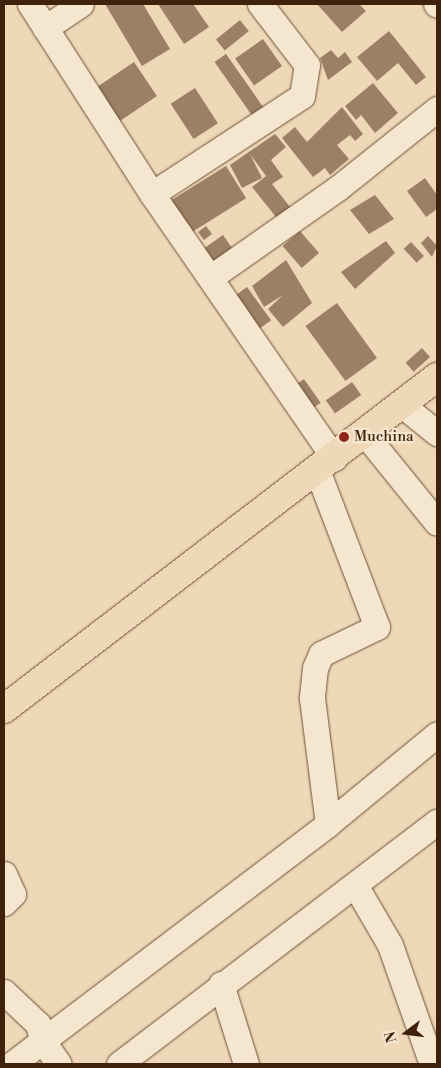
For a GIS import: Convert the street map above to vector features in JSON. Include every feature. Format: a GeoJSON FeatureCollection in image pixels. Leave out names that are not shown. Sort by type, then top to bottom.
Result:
{"type":"FeatureCollection","features":[{"type":"Feature","properties":{"kind":"main road"},"geometry":{"type":"LineString","coordinates":[[4,708],[437,378]]}},
{"type":"Feature","properties":{"kind":"street"},"geometry":{"type":"LineString","coordinates":[[30,4],[152,194],[211,277],[326,464],[377,627],[321,654],[315,668],[312,698],[328,824]]}},
{"type":"Feature","properties":{"kind":"street"},"geometry":{"type":"LineString","coordinates":[[45,28],[81,4]]}},
{"type":"Feature","properties":{"kind":"street"},"geometry":{"type":"LineString","coordinates":[[152,194],[302,96],[307,65],[267,6]]}},
{"type":"Feature","properties":{"kind":"street"},"geometry":{"type":"LineString","coordinates":[[211,277],[338,188],[437,109]]}},
{"type":"Feature","properties":{"kind":"street"},"geometry":{"type":"LineString","coordinates":[[402,405],[437,433]]}},
{"type":"Feature","properties":{"kind":"street"},"geometry":{"type":"LineString","coordinates":[[365,434],[437,523]]}},
{"type":"Feature","properties":{"kind":"street"},"geometry":{"type":"LineString","coordinates":[[12,1064],[328,824],[437,734]]}},
{"type":"Feature","properties":{"kind":"street"},"geometry":{"type":"LineString","coordinates":[[119,1064],[221,984],[437,822]]}},
{"type":"Feature","properties":{"kind":"street"},"geometry":{"type":"LineString","coordinates":[[4,874],[13,894],[4,903]]}},
{"type":"Feature","properties":{"kind":"street"},"geometry":{"type":"LineString","coordinates":[[355,885],[390,945],[432,1064]]}},
{"type":"Feature","properties":{"kind":"street"},"geometry":{"type":"LineString","coordinates":[[221,984],[246,1064]]}},
{"type":"Feature","properties":{"kind":"street"},"geometry":{"type":"LineString","coordinates":[[4,992],[38,1024],[42,1040],[59,1064]]}},
{"type":"Feature","properties":{"kind":"building"},"geometry":{"type":"Polygon","coordinates":[[[105,4],[143,4],[170,49],[142,66],[105,4]]]}},
{"type":"Feature","properties":{"kind":"building"},"geometry":{"type":"Polygon","coordinates":[[[158,4],[193,4],[209,27],[184,44],[158,4]]]}},
{"type":"Feature","properties":{"kind":"building"},"geometry":{"type":"Polygon","coordinates":[[[317,4],[359,4],[366,11],[342,32],[317,4]]]}},
{"type":"Feature","properties":{"kind":"building"},"geometry":{"type":"Polygon","coordinates":[[[240,20],[249,31],[225,50],[216,40],[240,20]]]}},
{"type":"Feature","properties":{"kind":"building"},"geometry":{"type":"Polygon","coordinates":[[[389,31],[426,77],[416,85],[398,63],[377,81],[357,57],[389,31]]]}},
{"type":"Feature","properties":{"kind":"building"},"geometry":{"type":"Polygon","coordinates":[[[263,39],[282,66],[254,86],[235,59],[263,39]]]}},
{"type":"Feature","properties":{"kind":"building"},"geometry":{"type":"Polygon","coordinates":[[[331,50],[338,58],[345,52],[352,62],[328,80],[320,58],[331,50]]]}},
{"type":"Feature","properties":{"kind":"building"},"geometry":{"type":"Polygon","coordinates":[[[226,54],[267,113],[256,121],[215,62],[226,54]]]}},
{"type":"Feature","properties":{"kind":"building"},"geometry":{"type":"Polygon","coordinates":[[[134,62],[157,96],[120,121],[97,87],[134,62]]]}},
{"type":"Feature","properties":{"kind":"building"},"geometry":{"type":"Polygon","coordinates":[[[373,83],[398,113],[375,133],[361,115],[356,120],[345,106],[373,83]]]}},
{"type":"Feature","properties":{"kind":"building"},"geometry":{"type":"Polygon","coordinates":[[[195,88],[218,123],[194,139],[171,104],[195,88]]]}},
{"type":"Feature","properties":{"kind":"building"},"geometry":{"type":"Polygon","coordinates":[[[342,107],[363,134],[355,141],[350,135],[337,145],[349,159],[330,175],[325,168],[313,177],[282,138],[295,127],[307,142],[342,107]]]}},
{"type":"Feature","properties":{"kind":"building"},"geometry":{"type":"Polygon","coordinates":[[[275,134],[286,147],[271,160],[283,177],[272,184],[294,212],[280,222],[252,187],[266,176],[250,154],[262,178],[242,188],[230,165],[275,134]]]}},
{"type":"Feature","properties":{"kind":"building"},"geometry":{"type":"Polygon","coordinates":[[[226,166],[246,198],[190,233],[170,201],[226,166]]]}},
{"type":"Feature","properties":{"kind":"building"},"geometry":{"type":"Polygon","coordinates":[[[425,178],[437,195],[437,209],[426,217],[407,191],[425,178]]]}},
{"type":"Feature","properties":{"kind":"building"},"geometry":{"type":"Polygon","coordinates":[[[375,195],[394,219],[369,234],[350,210],[375,195]]]}},
{"type":"Feature","properties":{"kind":"building"},"geometry":{"type":"Polygon","coordinates":[[[206,226],[212,234],[204,240],[198,232],[206,226]]]}},
{"type":"Feature","properties":{"kind":"building"},"geometry":{"type":"Polygon","coordinates":[[[300,231],[319,253],[302,268],[283,246],[300,231]]]}},
{"type":"Feature","properties":{"kind":"building"},"geometry":{"type":"Polygon","coordinates":[[[223,235],[235,252],[215,266],[203,249],[223,235]]]}},
{"type":"Feature","properties":{"kind":"building"},"geometry":{"type":"Polygon","coordinates":[[[428,236],[437,246],[432,257],[421,243],[428,236]]]}},
{"type":"Feature","properties":{"kind":"building"},"geometry":{"type":"Polygon","coordinates":[[[386,241],[395,253],[355,289],[341,272],[386,241]]]}},
{"type":"Feature","properties":{"kind":"building"},"geometry":{"type":"Polygon","coordinates":[[[411,242],[424,256],[417,263],[404,249],[411,242]]]}},
{"type":"Feature","properties":{"kind":"building"},"geometry":{"type":"Polygon","coordinates":[[[286,260],[312,303],[283,327],[268,309],[283,295],[264,307],[252,286],[286,260]]]}},
{"type":"Feature","properties":{"kind":"building"},"geometry":{"type":"Polygon","coordinates":[[[247,287],[271,320],[254,333],[230,299],[247,287]]]}},
{"type":"Feature","properties":{"kind":"building"},"geometry":{"type":"Polygon","coordinates":[[[337,303],[377,358],[345,381],[305,326],[337,303]]]}},
{"type":"Feature","properties":{"kind":"building"},"geometry":{"type":"Polygon","coordinates":[[[422,348],[430,357],[414,372],[406,363],[422,348]]]}},
{"type":"Feature","properties":{"kind":"building"},"geometry":{"type":"Polygon","coordinates":[[[304,379],[321,403],[310,410],[293,386],[304,379]]]}},
{"type":"Feature","properties":{"kind":"building"},"geometry":{"type":"Polygon","coordinates":[[[352,382],[361,395],[335,413],[326,400],[352,382]]]}},
{"type":"Feature","properties":{"kind":"place","name":"Muchina"},"geometry":{"type":"Point","coordinates":[344,437]}}]}
